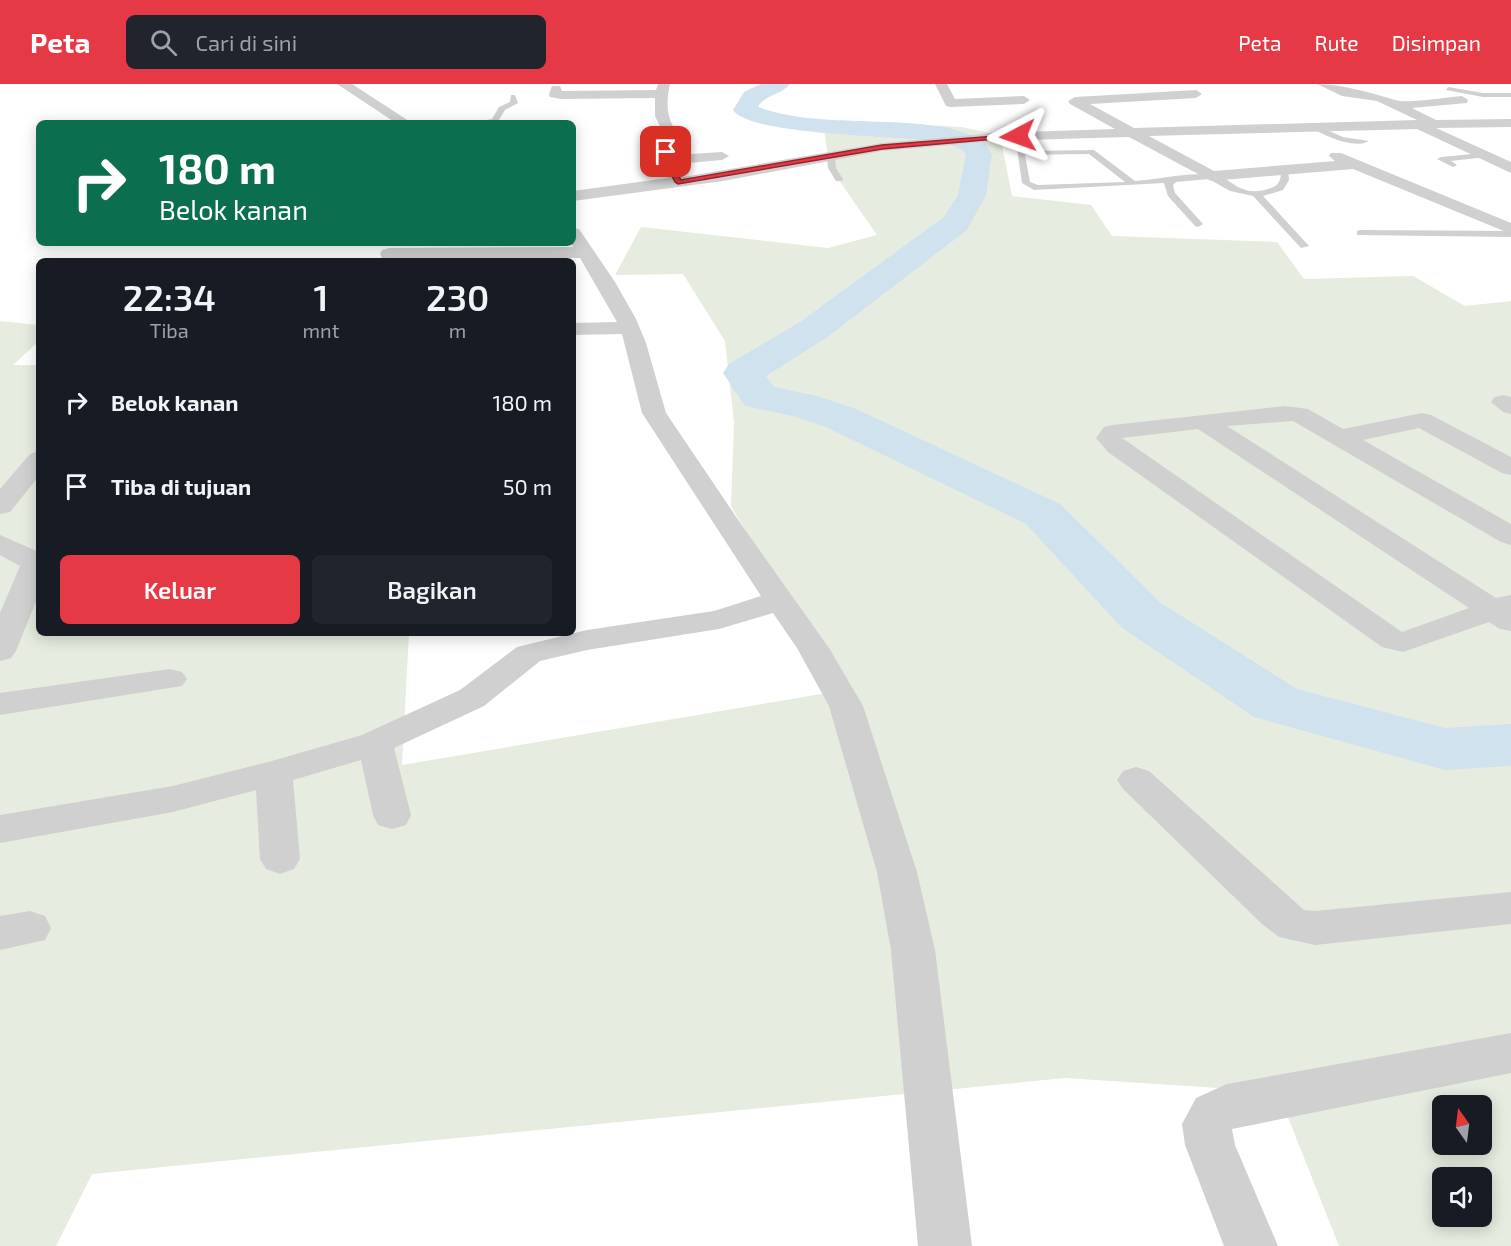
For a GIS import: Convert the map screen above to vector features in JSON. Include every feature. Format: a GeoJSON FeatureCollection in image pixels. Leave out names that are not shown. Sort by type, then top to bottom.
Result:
{"type":"FeatureCollection","features":[{"type":"Feature","properties":{"kind":"street"},"geometry":{"type":"LineString","coordinates":[[343,84],[400,120]]}},
{"type":"Feature","properties":{"kind":"street"},"geometry":{"type":"LineString","coordinates":[[941,84],[951,103],[964,116]]}},
{"type":"Feature","properties":{"kind":"street"},"geometry":{"type":"LineString","coordinates":[[1176,84],[1202,97],[1076,101],[1211,176],[1355,164]]}},
{"type":"Feature","properties":{"kind":"street"},"geometry":{"type":"LineString","coordinates":[[1323,84],[1346,93],[1373,96],[1437,125]]}},
{"type":"Feature","properties":{"kind":"street"},"geometry":{"type":"LineString","coordinates":[[556,89],[555,94],[561,95],[658,99],[665,127],[670,134],[666,152],[667,160],[678,182]]}},
{"type":"Feature","properties":{"kind":"street"},"geometry":{"type":"LineString","coordinates":[[1135,98],[1232,145]]}},
{"type":"Feature","properties":{"kind":"street"},"geometry":{"type":"LineString","coordinates":[[951,103],[1024,100]]}},
{"type":"Feature","properties":{"kind":"street"},"geometry":{"type":"LineString","coordinates":[[1395,105],[1462,100]]}},
{"type":"Feature","properties":{"kind":"street"},"geometry":{"type":"LineString","coordinates":[[1238,113],[1302,141]]}},
{"type":"Feature","properties":{"kind":"street"},"geometry":{"type":"LineString","coordinates":[[576,196],[678,182],[882,147],[999,137],[1270,127],[1511,123]]}},
{"type":"Feature","properties":{"kind":"street"},"geometry":{"type":"LineString","coordinates":[[1417,125],[1511,168]]}},
{"type":"Feature","properties":{"kind":"street"},"geometry":{"type":"LineString","coordinates":[[981,126],[999,137]]}},
{"type":"Feature","properties":{"kind":"street"},"geometry":{"type":"LineString","coordinates":[[1323,150],[1511,229]]}},
{"type":"Feature","properties":{"kind":"street"},"geometry":{"type":"LineString","coordinates":[[667,160],[735,155]]}},
{"type":"Feature","properties":{"kind":"street"},"geometry":{"type":"LineString","coordinates":[[1253,155],[1286,170]]}},
{"type":"Feature","properties":{"kind":"street"},"geometry":{"type":"LineString","coordinates":[[389,254],[497,258]]}},
{"type":"Feature","properties":{"kind":"street"},"geometry":{"type":"LineString","coordinates":[[586,261],[616,297],[629,328],[654,413],[731,531],[813,648],[846,706],[897,872],[913,950],[945,1246]]}},
{"type":"Feature","properties":{"kind":"street"},"geometry":{"type":"LineString","coordinates":[[576,329],[629,328]]}},
{"type":"Feature","properties":{"kind":"street"},"geometry":{"type":"LineString","coordinates":[[1505,612],[1403,642],[1394,640],[1117,447],[1108,438],[1113,432],[1120,431],[1294,413],[1342,437],[1511,536]]}},
{"type":"Feature","properties":{"kind":"street"},"geometry":{"type":"LineString","coordinates":[[1342,437],[1422,420],[1511,467]]}},
{"type":"Feature","properties":{"kind":"street"},"geometry":{"type":"LineString","coordinates":[[1203,421],[1505,612]]}},
{"type":"Feature","properties":{"kind":"street"},"geometry":{"type":"LineString","coordinates":[[0,506],[36,463]]}},
{"type":"Feature","properties":{"kind":"street"},"geometry":{"type":"LineString","coordinates":[[0,543],[36,563]]}},
{"type":"Feature","properties":{"kind":"street"},"geometry":{"type":"LineString","coordinates":[[0,651],[27,615],[36,569]]}},
{"type":"Feature","properties":{"kind":"street"},"geometry":{"type":"LineString","coordinates":[[0,829],[173,799],[274,773],[375,742],[472,698],[529,654],[588,640],[719,620],[781,600]]}},
{"type":"Feature","properties":{"kind":"street"},"geometry":{"type":"LineString","coordinates":[[0,704],[170,679]]}},
{"type":"Feature","properties":{"kind":"street"},"geometry":{"type":"LineString","coordinates":[[375,742],[392,815]]}},
{"type":"Feature","properties":{"kind":"street"},"geometry":{"type":"LineString","coordinates":[[274,773],[280,860]]}},
{"type":"Feature","properties":{"kind":"street"},"geometry":{"type":"LineString","coordinates":[[1136,780],[1277,912],[1294,925],[1315,928],[1511,908]]}},
{"type":"Feature","properties":{"kind":"street"},"geometry":{"type":"LineString","coordinates":[[1251,1246],[1210,1145],[1207,1124],[1213,1114],[1227,1106],[1511,1053]]}},
{"type":"Feature","properties":{"kind":"lane"},"geometry":{"type":"LineString","coordinates":[[1448,88],[1483,95],[1511,95]]}},
{"type":"Feature","properties":{"kind":"lane"},"geometry":{"type":"LineString","coordinates":[[494,120],[502,109],[514,103],[513,96]]}},
{"type":"Feature","properties":{"kind":"lane"},"geometry":{"type":"LineString","coordinates":[[1313,126],[1341,139],[1365,141]]}},
{"type":"Feature","properties":{"kind":"lane"},"geometry":{"type":"LineString","coordinates":[[1018,136],[1026,183],[1030,186],[1048,188],[1133,184],[1211,176],[1241,192],[1256,194],[1280,188],[1285,180],[1286,170]]}},
{"type":"Feature","properties":{"kind":"lane"},"geometry":{"type":"LineString","coordinates":[[1020,153],[1091,152],[1133,184]]}},
{"type":"Feature","properties":{"kind":"lane"},"geometry":{"type":"LineString","coordinates":[[831,156],[832,168],[839,179]]}},
{"type":"Feature","properties":{"kind":"lane"},"geometry":{"type":"LineString","coordinates":[[1453,165],[1441,159],[1483,156]]}},
{"type":"Feature","properties":{"kind":"lane"},"geometry":{"type":"LineString","coordinates":[[1173,180],[1168,184],[1171,194],[1198,224]]}},
{"type":"Feature","properties":{"kind":"lane"},"geometry":{"type":"LineString","coordinates":[[1256,194],[1304,246]]}},
{"type":"Feature","properties":{"kind":"lane"},"geometry":{"type":"LineString","coordinates":[[1360,233],[1511,234]]}},
{"type":"Feature","properties":{"kind":"shaded area"},"geometry":{"type":"Polygon","coordinates":[[[840,120],[961,127],[1000,135],[1012,196],[1091,205],[1112,236],[1277,242],[1304,279],[1413,276],[1465,306],[1511,301],[1511,1246],[1339,1246],[1278,1092],[1065,1078],[92,1174],[56,1246],[0,1246],[0,321],[36,325],[36,344],[13,365],[36,365],[36,636],[409,636],[402,765],[839,691],[731,506],[734,423],[725,341],[683,274],[615,275],[641,227],[828,248],[877,235],[829,166],[824,129],[840,120]]]}},
{"type":"Feature","properties":{"kind":"waterway"},"geometry":{"type":"LineString","coordinates":[[779,84],[752,97],[745,110],[763,117],[808,124],[943,134],[974,145],[979,155],[972,195],[956,223],[813,330],[743,373],[760,397],[802,405],[841,418],[1043,514],[1141,615],[1276,703],[1445,749],[1511,745]]}},
{"type":"Feature","properties":{"kind":"route"},"geometry":{"type":"LineString","coordinates":[[666,152],[667,160],[678,182],[882,147],[1018,136]]}}]}
